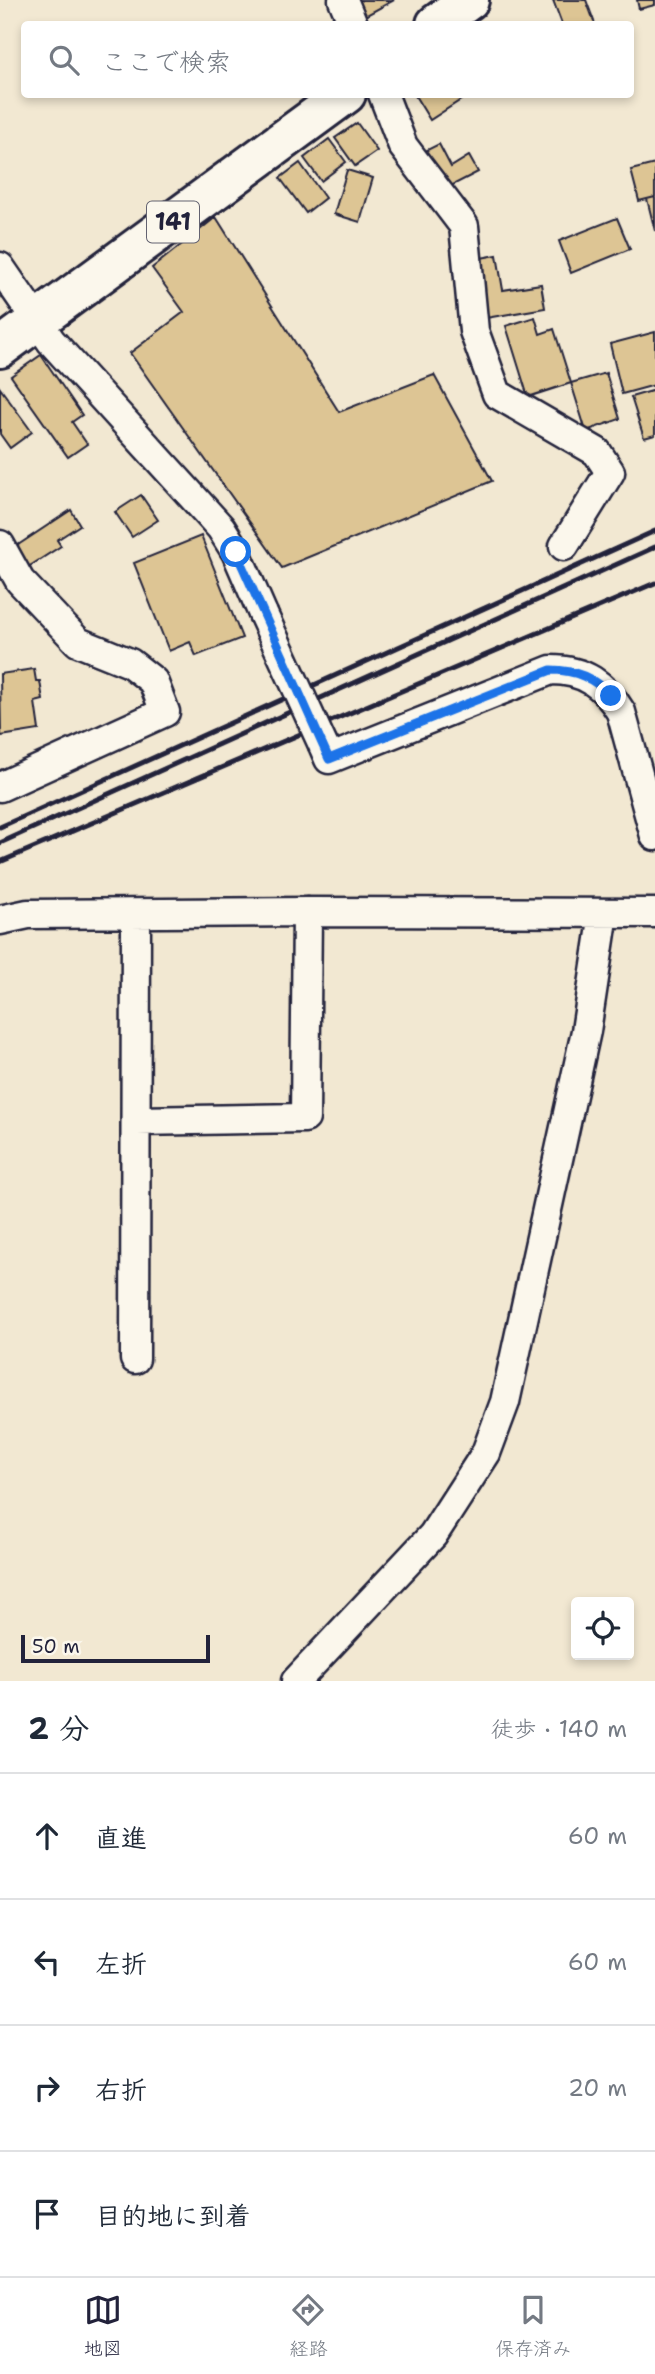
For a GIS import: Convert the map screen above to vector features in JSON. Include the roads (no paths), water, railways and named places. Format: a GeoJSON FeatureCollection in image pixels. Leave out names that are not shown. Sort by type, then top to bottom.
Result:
{"type":"FeatureCollection","features":[{"type":"Feature","properties":{"kind":"highway"},"geometry":{"type":"LineString","coordinates":[[440,21],[469,0]]}},
{"type":"Feature","properties":{"kind":"highway","name":"141"},"geometry":{"type":"LineString","coordinates":[[0,348],[341,98]]}},
{"type":"Feature","properties":{"kind":"street"},"geometry":{"type":"LineString","coordinates":[[343,0],[353,21]]}},
{"type":"Feature","properties":{"kind":"street"},"geometry":{"type":"LineString","coordinates":[[385,98],[403,146],[464,226],[474,331],[497,394],[597,453],[610,472],[564,546]]}},
{"type":"Feature","properties":{"kind":"street"},"geometry":{"type":"LineString","coordinates":[[0,267],[51,341],[221,528],[236,552],[329,759],[551,670],[568,670],[583,674],[600,684],[621,712],[655,836]]}},
{"type":"Feature","properties":{"kind":"street"},"geometry":{"type":"LineString","coordinates":[[0,545],[20,580],[78,642],[130,663],[153,681],[165,712],[0,787]]}},
{"type":"Feature","properties":{"kind":"street"},"geometry":{"type":"LineString","coordinates":[[137,1121],[305,1118],[307,912]]}},
{"type":"Feature","properties":{"kind":"street"},"geometry":{"type":"LineString","coordinates":[[296,1681],[433,1535],[486,1453],[508,1389],[586,1031],[604,913]]}},
{"type":"Feature","properties":{"kind":"street"},"geometry":{"type":"LineString","coordinates":[[0,920],[28,914],[655,913]]}},
{"type":"Feature","properties":{"kind":"street"},"geometry":{"type":"LineString","coordinates":[[135,1359],[136,914]]}},
{"type":"Feature","properties":{"kind":"railway"},"geometry":{"type":"LineString","coordinates":[[0,827],[655,531]]}},
{"type":"Feature","properties":{"kind":"railway"},"geometry":{"type":"LineString","coordinates":[[0,843],[655,547]]}},
{"type":"Feature","properties":{"kind":"railway"},"geometry":{"type":"LineString","coordinates":[[0,862],[655,583]]}}]}
